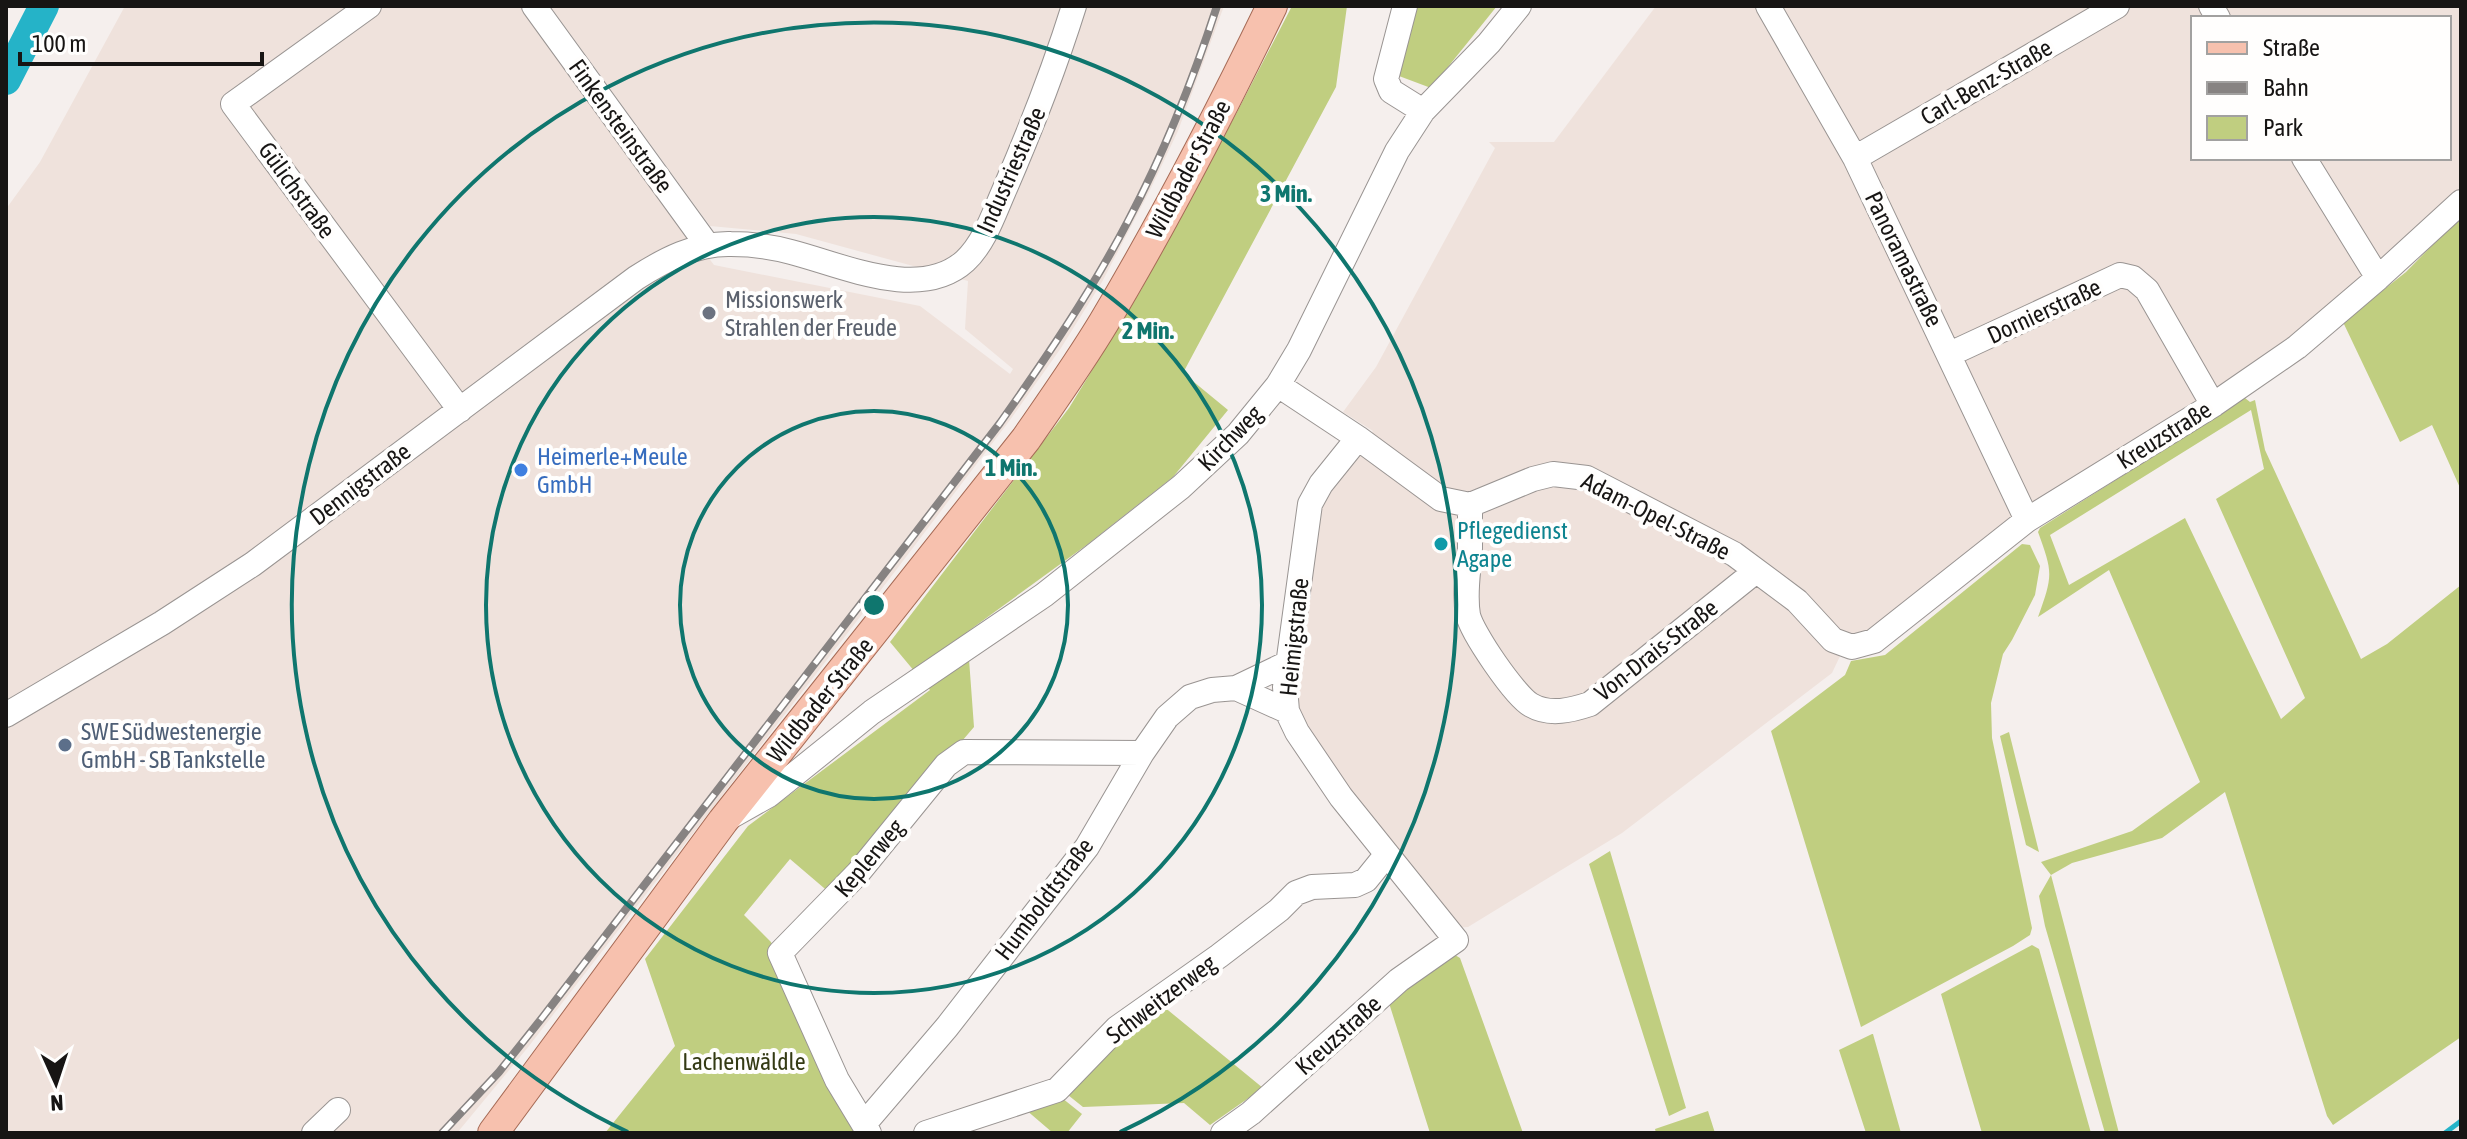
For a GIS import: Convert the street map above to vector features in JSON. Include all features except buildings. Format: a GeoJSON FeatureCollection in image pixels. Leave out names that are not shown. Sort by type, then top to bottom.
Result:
{"type":"FeatureCollection","features":[{"type":"Feature","properties":{"kind":"main road","name":"Wildbader Straße"},"geometry":{"type":"LineString","coordinates":[[493,1133],[723,821],[1026,439],[1063,386],[1103,324],[1164,216],[1272,6]]}},
{"type":"Feature","properties":{"kind":"street","name":"Gülichstraße"},"geometry":{"type":"LineString","coordinates":[[369,6],[233,104],[460,410]]}},
{"type":"Feature","properties":{"kind":"street","name":"Finkensteinstraße"},"geometry":{"type":"LineString","coordinates":[[534,6],[708,246]]}},
{"type":"Feature","properties":{"kind":"street","name":"Industriestraße"},"geometry":{"type":"LineString","coordinates":[[708,246],[730,244],[783,249],[877,276],[910,281],[932,279],[964,262],[987,229],[1021,151],[1048,85],[1074,6]]}},
{"type":"Feature","properties":{"kind":"street"},"geometry":{"type":"LineString","coordinates":[[1405,6],[1386,79],[1391,91],[1423,111]]}},
{"type":"Feature","properties":{"kind":"street","name":"Kirchweg"},"geometry":{"type":"LineString","coordinates":[[723,821],[769,795],[872,712],[1044,595],[1181,487],[1238,434],[1278,385],[1299,350],[1397,151],[1423,111],[1489,43],[1519,6]]}},
{"type":"Feature","properties":{"kind":"street","name":"Panoramastraße"},"geometry":{"type":"LineString","coordinates":[[1768,6],[1855,158],[2027,520]]}},
{"type":"Feature","properties":{"kind":"street","name":"Carl-Benz-Straße"},"geometry":{"type":"LineString","coordinates":[[1855,158],[2117,6]]}},
{"type":"Feature","properties":{"kind":"street"},"geometry":{"type":"LineString","coordinates":[[2305,160],[2378,278]]}},
{"type":"Feature","properties":{"kind":"street","name":"Kreuzstraße"},"geometry":{"type":"LineString","coordinates":[[1852,647],[1874,641],[2027,520],[2213,405],[2297,347],[2461,202]]}},
{"type":"Feature","properties":{"kind":"street","name":"Dennigstraße"},"geometry":{"type":"LineString","coordinates":[[6,715],[162,623],[253,564],[645,272],[670,259],[708,246]]}},
{"type":"Feature","properties":{"kind":"street","name":"Dornierstraße"},"geometry":{"type":"LineString","coordinates":[[1950,354],[2120,275],[2133,278],[2147,290],[2213,405]]}},
{"type":"Feature","properties":{"kind":"street"},"geometry":{"type":"LineString","coordinates":[[1278,385],[1358,438],[1441,499],[1470,505]]}},
{"type":"Feature","properties":{"kind":"street","name":"Heimigstraße"},"geometry":{"type":"LineString","coordinates":[[1358,438],[1321,484],[1310,504],[1285,687],[1287,711],[1297,732],[1341,797],[1456,940]]}},
{"type":"Feature","properties":{"kind":"street","name":"Adam-Opel-Straße"},"geometry":{"type":"LineString","coordinates":[[1470,505],[1553,474],[1587,478],[1734,554],[1797,601],[1833,640],[1852,647]]}},
{"type":"Feature","properties":{"kind":"street","name":"Von-Drais-Straße"},"geometry":{"type":"LineString","coordinates":[[1470,505],[1470,549],[1465,588],[1468,618],[1481,644],[1530,705],[1552,711],[1569,711],[1590,704],[1756,571]]}},
{"type":"Feature","properties":{"kind":"street","name":"Humboldtstraße"},"geometry":{"type":"LineString","coordinates":[[867,1128],[1087,847],[1142,753],[1176,706],[1190,697],[1212,690],[1236,688],[1288,663]]}},
{"type":"Feature","properties":{"kind":"street"},"geometry":{"type":"LineString","coordinates":[[1236,688],[1287,711]]}},
{"type":"Feature","properties":{"kind":"street"},"geometry":{"type":"LineString","coordinates":[[781,749],[794,755],[815,757]]}},
{"type":"Feature","properties":{"kind":"street","name":"Keplerweg"},"geometry":{"type":"LineString","coordinates":[[867,1128],[837,1080],[780,953],[858,873],[946,765],[964,752],[1142,753]]}},
{"type":"Feature","properties":{"kind":"street","name":"Schweitzerweg"},"geometry":{"type":"LineString","coordinates":[[926,1133],[1057,1090],[1117,1028],[1219,956],[1296,893],[1312,887],[1355,885],[1366,880],[1387,854]]}},
{"type":"Feature","properties":{"kind":"street","name":"Kreuzstraße"},"geometry":{"type":"LineString","coordinates":[[1223,1133],[1251,1113],[1399,980],[1456,940]]}},
{"type":"Feature","properties":{"kind":"street"},"geometry":{"type":"LineString","coordinates":[[314,1133],[338,1110]]}},
{"type":"Feature","properties":{"kind":"shaded area"},"geometry":{"type":"Polygon","coordinates":[[[125,6],[520,6],[714,265],[920,306],[1010,374],[1013,369],[965,329],[968,281],[796,234],[710,226],[550,6],[1224,6],[1178,131],[1150,190],[1102,282],[1061,348],[887,582],[529,1046],[457,1133],[6,1133],[6,209],[40,162],[125,6]]]}},
{"type":"Feature","properties":{"kind":"shaded area"},"geometry":{"type":"Polygon","coordinates":[[[1656,6],[2461,6],[2461,192],[2288,342],[2037,501],[1870,633],[1850,635],[1832,673],[1622,833],[1468,927],[1453,928],[1303,731],[1294,707],[1322,508],[1330,489],[1373,431],[1343,412],[1376,367],[1495,148],[1489,142],[1554,142],[1656,6]]]}},
{"type":"Feature","properties":{"kind":"green space","name":"Lachenwäldle"},"geometry":{"type":"Polygon","coordinates":[[[1292,6],[1347,6],[1336,87],[1183,373],[1228,410],[1173,477],[1088,544],[967,632],[974,727],[831,894],[790,859],[744,915],[771,942],[844,1112],[858,1133],[605,1133],[675,1046],[645,959],[748,826],[930,690],[890,642],[1069,408],[1141,290],[1292,6]]]}},
{"type":"Feature","properties":{"kind":"green space"},"geometry":{"type":"Polygon","coordinates":[[[1417,6],[1497,6],[1431,88],[1399,76],[1417,6]]]}},
{"type":"Feature","properties":{"kind":"green space"},"geometry":{"type":"Polygon","coordinates":[[[2461,216],[2461,490],[2432,425],[2400,442],[2343,322],[2406,272],[2461,216]]]}},
{"type":"Feature","properties":{"kind":"green space"},"geometry":{"type":"Polygon","coordinates":[[[2245,398],[2250,402],[2255,400],[2265,450],[2361,659],[2387,644],[2461,585],[2461,1037],[2333,1125],[2327,1116],[2225,792],[2162,838],[2072,863],[2051,875],[2041,862],[2132,831],[2200,782],[2109,570],[2038,617],[2049,582],[2049,566],[2038,532],[2245,398]],[[2251,410],[2050,535],[2069,585],[2185,518],[2281,719],[2305,698],[2216,499],[2264,469],[2251,410]]]}},
{"type":"Feature","properties":{"kind":"green space"},"geometry":{"type":"Polygon","coordinates":[[[2022,544],[2030,545],[2040,566],[2035,595],[2003,654],[1991,703],[1992,738],[2032,928],[2030,935],[1861,1027],[1771,731],[1845,675],[1851,661],[1885,655],[2022,544]]]}},
{"type":"Feature","properties":{"kind":"green space"},"geometry":{"type":"Polygon","coordinates":[[[2009,732],[2039,852],[2026,845],[2000,736],[2009,732]]]}},
{"type":"Feature","properties":{"kind":"green space"},"geometry":{"type":"Polygon","coordinates":[[[1610,851],[1686,1108],[1669,1116],[1589,864],[1610,851]]]}},
{"type":"Feature","properties":{"kind":"green space"},"geometry":{"type":"Polygon","coordinates":[[[2051,875],[2119,1133],[2105,1133],[2039,896],[2051,875]]]}},
{"type":"Feature","properties":{"kind":"green space"},"geometry":{"type":"Polygon","coordinates":[[[2032,945],[2039,949],[2091,1133],[1982,1133],[1941,994],[2032,945]]]}},
{"type":"Feature","properties":{"kind":"green space"},"geometry":{"type":"Polygon","coordinates":[[[1450,952],[1460,958],[1523,1133],[1430,1133],[1389,1003],[1450,952]]]}},
{"type":"Feature","properties":{"kind":"green space"},"geometry":{"type":"Polygon","coordinates":[[[1163,1006],[1263,1088],[1210,1125],[1184,1103],[1083,1107],[1068,1095],[1119,1040],[1163,1006]]]}},
{"type":"Feature","properties":{"kind":"green space"},"geometry":{"type":"Polygon","coordinates":[[[1873,1034],[1901,1133],[1866,1133],[1839,1050],[1873,1034]]]}},
{"type":"Feature","properties":{"kind":"green space"},"geometry":{"type":"Polygon","coordinates":[[[1062,1098],[1082,1114],[1067,1133],[1053,1133],[1025,1109],[1062,1098]]]}},
{"type":"Feature","properties":{"kind":"green space"},"geometry":{"type":"Polygon","coordinates":[[[1708,1111],[1715,1133],[1656,1133],[1655,1129],[1708,1111]]]}},
{"type":"Feature","properties":{"kind":"waterway"},"geometry":{"type":"LineString","coordinates":[[6,80],[44,6]]}},
{"type":"Feature","properties":{"kind":"waterway"},"geometry":{"type":"LineString","coordinates":[[2445,1133],[2461,1121]]}},
{"type":"Feature","properties":{"kind":"railway"},"geometry":{"type":"LineString","coordinates":[[442,1133],[499,1072],[542,1018],[1000,423],[1034,374],[1099,273],[1154,169],[1217,6]]}},
{"type":"Feature","properties":{"kind":"place","name":"Missionswerk Strahlen der Freude"},"geometry":{"type":"Point","coordinates":[709,313]}},
{"type":"Feature","properties":{"kind":"place","name":"Heimerle+Meule GmbH"},"geometry":{"type":"Point","coordinates":[521,470]}},
{"type":"Feature","properties":{"kind":"place","name":"Pflegedienst Agape"},"geometry":{"type":"Point","coordinates":[1441,544]}},
{"type":"Feature","properties":{"kind":"place","name":"SWE Südwestenergie GmbH - SB Tankstelle"},"geometry":{"type":"Point","coordinates":[65,745]}}]}
